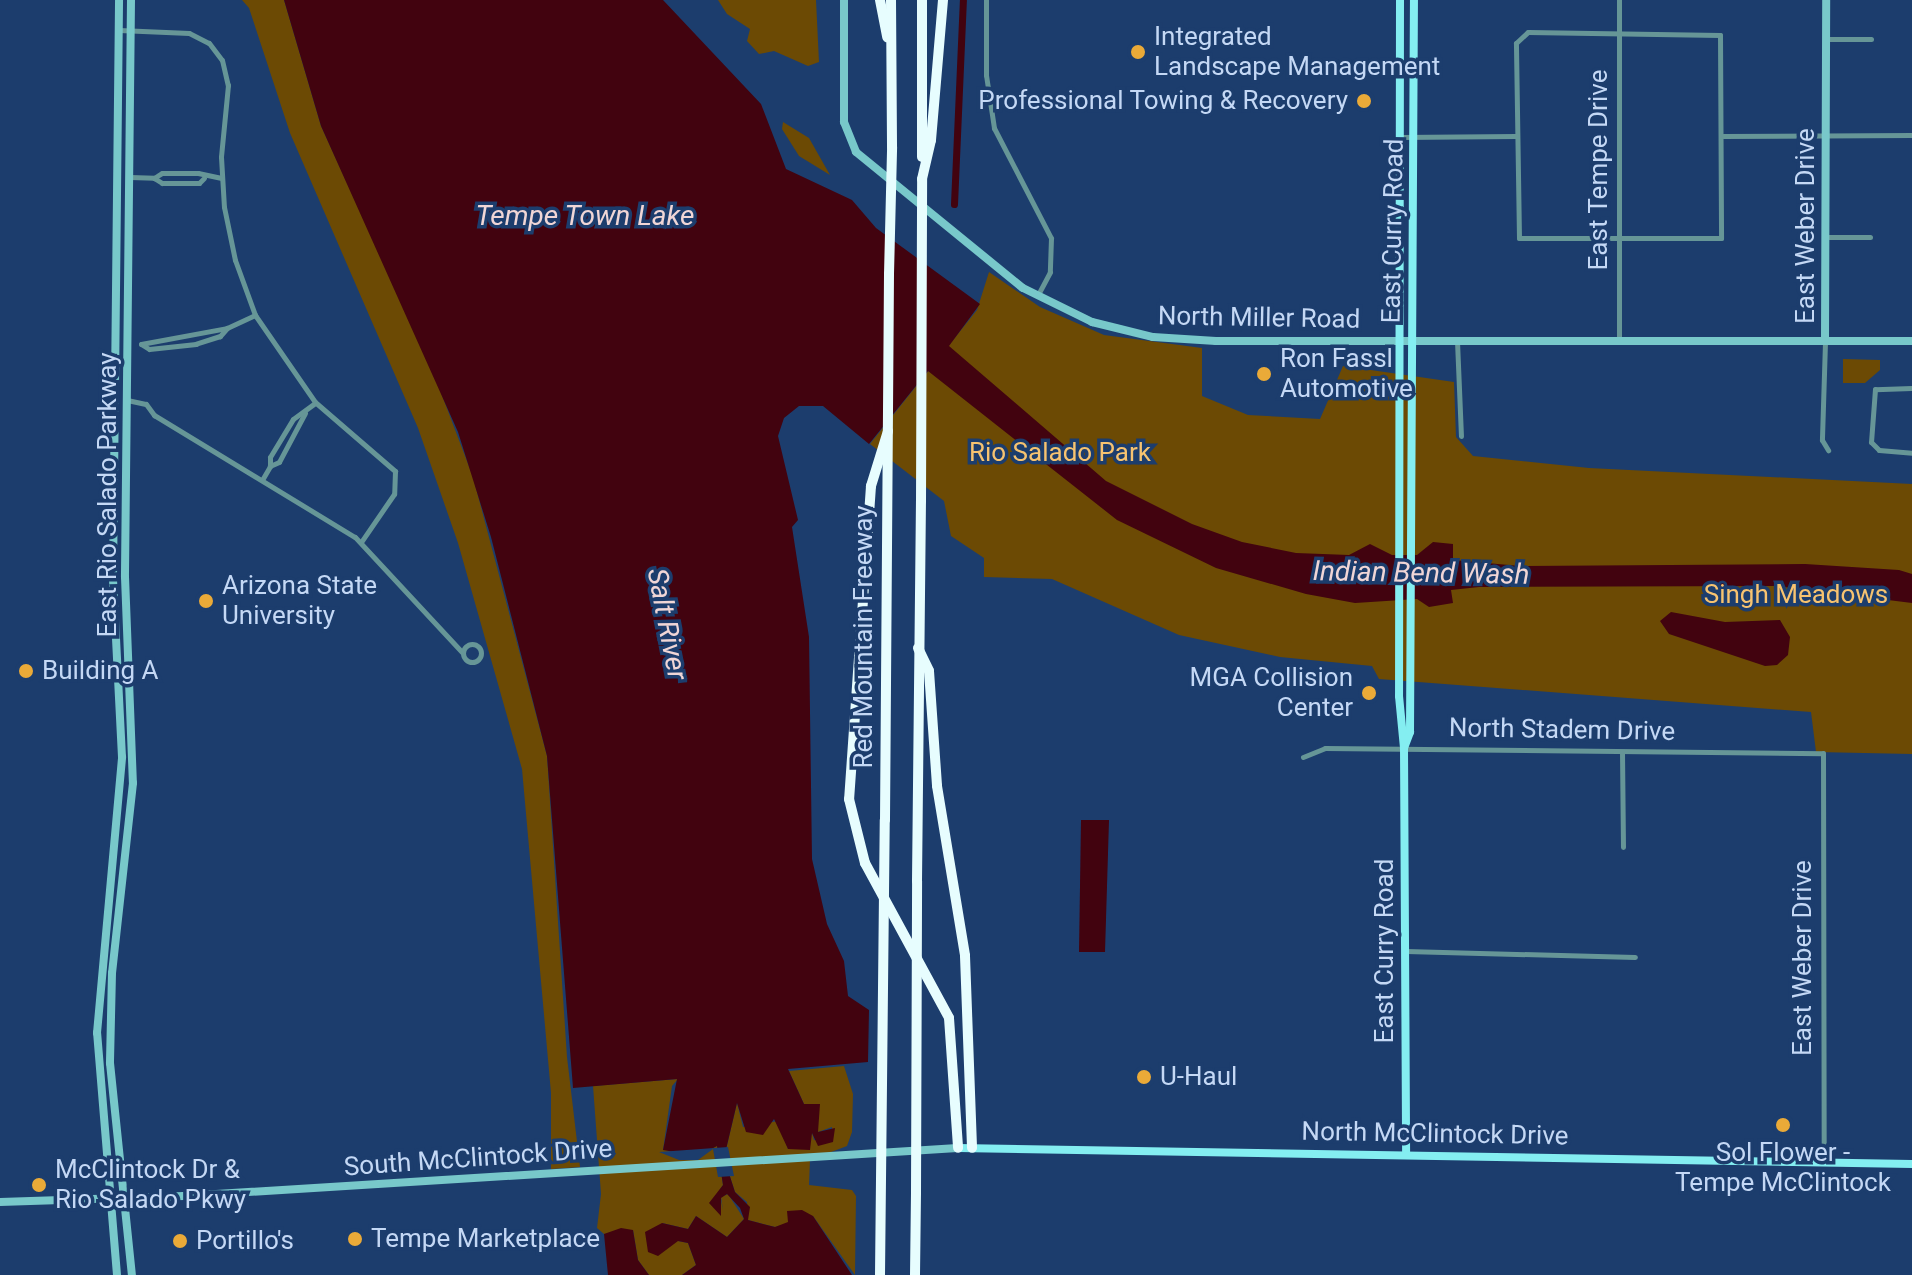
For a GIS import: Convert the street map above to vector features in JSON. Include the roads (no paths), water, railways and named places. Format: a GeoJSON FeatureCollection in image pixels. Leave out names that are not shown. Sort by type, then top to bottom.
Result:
{"type":"FeatureCollection","features":[{"type":"Feature","properties":{"kind":"highway"},"geometry":{"type":"LineString","coordinates":[[880,0],[891,52]]}},
{"type":"Feature","properties":{"kind":"highway","name":"Red Mountain Freeway"},"geometry":{"type":"LineString","coordinates":[[880,1275],[891,0]]}},
{"type":"Feature","properties":{"kind":"highway","name":"Red Mountain Freeway"},"geometry":{"type":"LineString","coordinates":[[915,1275],[922,0]]}},
{"type":"Feature","properties":{"kind":"highway"},"geometry":{"type":"LineString","coordinates":[[922,179],[943,0]]}},
{"type":"Feature","properties":{"kind":"highway"},"geometry":{"type":"LineString","coordinates":[[888,431],[874,468],[849,799],[865,863],[949,1018],[958,1148]]}},
{"type":"Feature","properties":{"kind":"highway"},"geometry":{"type":"LineString","coordinates":[[918,648],[929,671],[937,786],[965,956],[972,1148]]}},
{"type":"Feature","properties":{"kind":"main road","name":"East Rio Salado Parkway"},"geometry":{"type":"LineString","coordinates":[[117,1275],[97,1033],[121,771],[113,609],[119,0]]}},
{"type":"Feature","properties":{"kind":"main road","name":"East Rio Salado Parkway"},"geometry":{"type":"LineString","coordinates":[[131,0],[125,608],[133,783],[110,1018],[112,1097],[126,1199],[132,1275]]}},
{"type":"Feature","properties":{"kind":"main road","name":"North Miller Road"},"geometry":{"type":"LineString","coordinates":[[844,0],[844,122],[856,152],[1037,297],[1092,322],[1153,337],[1397,341],[1912,341]]}},
{"type":"Feature","properties":{"kind":"main road","name":"East Curry Road"},"geometry":{"type":"LineString","coordinates":[[1400,0],[1398,548],[1399,733],[1404,748],[1406,1153]]}},
{"type":"Feature","properties":{"kind":"main road","name":"East Curry Road"},"geometry":{"type":"LineString","coordinates":[[1404,748],[1410,732],[1414,0]]}},
{"type":"Feature","properties":{"kind":"main road","name":"East Weber Drive"},"geometry":{"type":"LineString","coordinates":[[1825,341],[1826,0]]}},
{"type":"Feature","properties":{"kind":"main road","name":"South McClintock Drive"},"geometry":{"type":"LineString","coordinates":[[0,1202],[111,1200],[958,1148]]}},
{"type":"Feature","properties":{"kind":"main road","name":"North McClintock Drive"},"geometry":{"type":"LineString","coordinates":[[958,1148],[1406,1153],[1912,1164]]}},
{"type":"Feature","properties":{"kind":"street"},"geometry":{"type":"LineString","coordinates":[[986,0],[986,75],[994,128],[1051,238],[1050,272],[1037,297]]}},
{"type":"Feature","properties":{"kind":"street","name":"East Tempe Drive"},"geometry":{"type":"LineString","coordinates":[[1619,0],[1619,340]]}},
{"type":"Feature","properties":{"kind":"street"},"geometry":{"type":"LineString","coordinates":[[119,30],[189,33],[221,57],[228,85],[221,178],[235,260],[255,315],[315,402],[395,471],[394,494],[361,542]]}},
{"type":"Feature","properties":{"kind":"street"},"geometry":{"type":"LineString","coordinates":[[1619,32],[1720,35],[1723,136],[1721,238],[1519,238],[1516,136],[1519,36],[1619,32]]}},
{"type":"Feature","properties":{"kind":"street"},"geometry":{"type":"LineString","coordinates":[[1827,39],[1871,39]]}},
{"type":"Feature","properties":{"kind":"street"},"geometry":{"type":"LineString","coordinates":[[1723,136],[1912,135]]}},
{"type":"Feature","properties":{"kind":"street"},"geometry":{"type":"LineString","coordinates":[[1400,137],[1516,136]]}},
{"type":"Feature","properties":{"kind":"street"},"geometry":{"type":"LineString","coordinates":[[130,177],[154,178],[174,173],[198,173],[204,178],[221,178]]}},
{"type":"Feature","properties":{"kind":"street"},"geometry":{"type":"LineString","coordinates":[[154,178],[162,183],[199,183],[204,178]]}},
{"type":"Feature","properties":{"kind":"street"},"geometry":{"type":"LineString","coordinates":[[1826,237],[1870,237]]}},
{"type":"Feature","properties":{"kind":"street"},"geometry":{"type":"LineString","coordinates":[[114,343],[141,344],[227,328],[255,315]]}},
{"type":"Feature","properties":{"kind":"street"},"geometry":{"type":"LineString","coordinates":[[1457,340],[1461,436]]}},
{"type":"Feature","properties":{"kind":"street","name":"East Weber Drive"},"geometry":{"type":"LineString","coordinates":[[1825,341],[1822,440],[1828,450]]}},
{"type":"Feature","properties":{"kind":"street"},"geometry":{"type":"LineString","coordinates":[[1912,388],[1875,389],[1873,448],[1912,453]]}},
{"type":"Feature","properties":{"kind":"street"},"geometry":{"type":"LineString","coordinates":[[127,400],[146,404],[154,415],[361,542],[462,652]]}},
{"type":"Feature","properties":{"kind":"street"},"geometry":{"type":"LineString","coordinates":[[270,466],[279,462],[305,413],[315,402]]}},
{"type":"Feature","properties":{"kind":"street"},"geometry":{"type":"LineString","coordinates":[[262,480],[270,466],[270,457],[293,419],[305,413]]}},
{"type":"Feature","properties":{"kind":"street","name":"North Stadem Drive"},"geometry":{"type":"LineString","coordinates":[[1303,757],[1325,748],[1823,753]]}},
{"type":"Feature","properties":{"kind":"street"},"geometry":{"type":"LineString","coordinates":[[1622,752],[1623,847]]}},
{"type":"Feature","properties":{"kind":"street","name":"East Weber Drive"},"geometry":{"type":"LineString","coordinates":[[1823,753],[1824,1162]]}},
{"type":"Feature","properties":{"kind":"street"},"geometry":{"type":"LineString","coordinates":[[1406,951],[1635,957]]}},
{"type":"Feature","properties":{"kind":"water","name":"Tempe Town Lake"},"geometry":{"type":"Polygon","coordinates":[[[284,0],[663,0],[761,104],[786,169],[852,200],[876,228],[980,304],[949,346],[1106,481],[1192,524],[1242,542],[1296,553],[1349,555],[1370,544],[1392,555],[1417,555],[1433,542],[1453,544],[1453,560],[1520,566],[1805,564],[1899,570],[1912,574],[1912,603],[1775,586],[1479,587],[1451,590],[1453,603],[1429,607],[1417,599],[1355,603],[1306,594],[1216,568],[1117,520],[928,371],[869,444],[823,406],[799,406],[784,418],[778,436],[798,520],[792,527],[809,637],[812,859],[827,924],[844,961],[848,996],[869,1010],[868,1062],[788,1069],[804,1104],[820,1104],[818,1132],[835,1128],[833,1142],[818,1146],[812,1133],[810,1150],[788,1149],[774,1119],[763,1135],[746,1132],[737,1103],[724,1158],[735,1192],[750,1207],[748,1220],[775,1227],[788,1222],[787,1211],[802,1210],[813,1216],[852,1275],[682,1275],[696,1265],[688,1243],[678,1241],[658,1256],[648,1252],[645,1232],[662,1223],[688,1229],[696,1216],[727,1237],[744,1219],[740,1208],[727,1194],[721,1198],[721,1216],[709,1203],[723,1185],[717,1146],[698,1156],[663,1150],[677,1079],[573,1088],[547,756],[491,537],[458,432],[321,126],[284,0]]]}},
{"type":"Feature","properties":{"kind":"water"},"geometry":{"type":"Polygon","coordinates":[[[1671,612],[1725,622],[1780,620],[1790,637],[1788,655],[1777,665],[1765,666],[1669,634],[1660,621],[1671,612]]]}},
{"type":"Feature","properties":{"kind":"water"},"geometry":{"type":"Polygon","coordinates":[[[1081,820],[1109,820],[1105,952],[1079,952],[1081,820]]]}},
{"type":"Feature","properties":{"kind":"water"},"geometry":{"type":"Polygon","coordinates":[[[621,1228],[633,1230],[638,1260],[649,1275],[608,1275],[604,1234],[621,1228]]]}},
{"type":"Feature","properties":{"kind":"waterway"},"geometry":{"type":"LineString","coordinates":[[954,204],[963,0]]}},
{"type":"Feature","properties":{"kind":"place","name":"Integrated Landscape Management"},"geometry":{"type":"Point","coordinates":[1138,52]}},
{"type":"Feature","properties":{"kind":"place","name":"Professional Towing & Recovery"},"geometry":{"type":"Point","coordinates":[1364,101]}},
{"type":"Feature","properties":{"kind":"place","name":"Ron Fassl Automotive"},"geometry":{"type":"Point","coordinates":[1264,374]}},
{"type":"Feature","properties":{"kind":"place","name":"Arizona State University"},"geometry":{"type":"Point","coordinates":[206,601]}},
{"type":"Feature","properties":{"kind":"place","name":"Building A"},"geometry":{"type":"Point","coordinates":[26,671]}},
{"type":"Feature","properties":{"kind":"place","name":"MGA Collision Center"},"geometry":{"type":"Point","coordinates":[1369,693]}},
{"type":"Feature","properties":{"kind":"place","name":"U-Haul"},"geometry":{"type":"Point","coordinates":[1144,1077]}},
{"type":"Feature","properties":{"kind":"place","name":"Sol Flower - Tempe McClintock"},"geometry":{"type":"Point","coordinates":[1783,1125]}},
{"type":"Feature","properties":{"kind":"place","name":"McClintock Dr & Rio Salado Pkwy"},"geometry":{"type":"Point","coordinates":[39,1185]}},
{"type":"Feature","properties":{"kind":"place","name":"Tempe Marketplace"},"geometry":{"type":"Point","coordinates":[355,1239]}},
{"type":"Feature","properties":{"kind":"place","name":"Portillo's"},"geometry":{"type":"Point","coordinates":[180,1241]}},
{"type":"Feature","properties":{"kind":"park label","name":"Rio Salado Park"},"geometry":{"type":"Point","coordinates":[1060,453]}},
{"type":"Feature","properties":{"kind":"park label","name":"Singh Meadows"},"geometry":{"type":"Point","coordinates":[1796,595]}},
{"type":"Feature","properties":{"kind":"water label","name":"Indian Bend Wash"},"geometry":{"type":"Point","coordinates":[1421,573]}},
{"type":"Feature","properties":{"kind":"water label","name":"Salt River"},"geometry":{"type":"Point","coordinates":[667,624]}}]}
